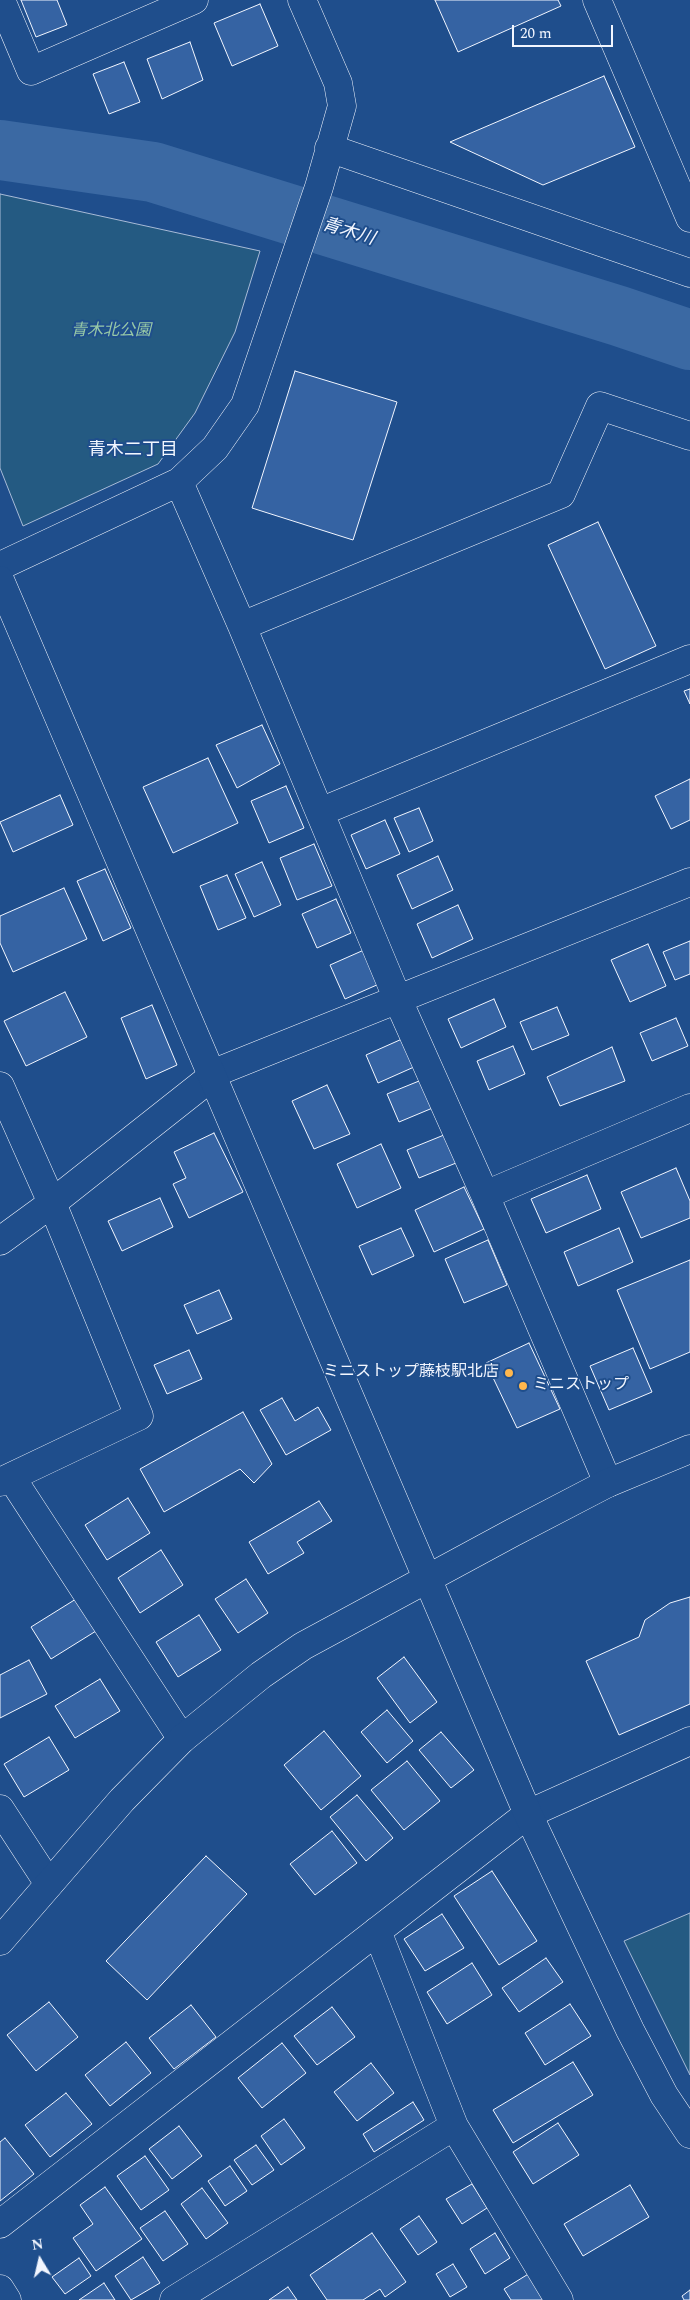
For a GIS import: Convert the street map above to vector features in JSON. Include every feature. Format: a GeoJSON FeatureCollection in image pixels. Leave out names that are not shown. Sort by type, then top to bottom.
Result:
{"type":"FeatureCollection","features":[{"type":"Feature","properties":{"kind":"street"},"geometry":{"type":"LineString","coordinates":[[2,0],[31,71],[194,0]]}},
{"type":"Feature","properties":{"kind":"street"},"geometry":{"type":"LineString","coordinates":[[0,566],[179,482],[215,448],[245,404],[319,187],[342,106],[338,83],[302,0]]}},
{"type":"Feature","properties":{"kind":"street"},"geometry":{"type":"LineString","coordinates":[[597,0],[690,218]]}},
{"type":"Feature","properties":{"kind":"street"},"geometry":{"type":"LineString","coordinates":[[329,148],[690,273]]}},
{"type":"Feature","properties":{"kind":"street"},"geometry":{"type":"LineString","coordinates":[[242,626],[561,494],[600,406],[690,436]]}},
{"type":"Feature","properties":{"kind":"street"},"geometry":{"type":"LineString","coordinates":[[179,482],[242,626],[398,1000],[485,1195],[608,1483]]}},
{"type":"Feature","properties":{"kind":"street"},"geometry":{"type":"LineString","coordinates":[[0,580],[528,1814],[630,2030],[664,2095],[690,2134]]}},
{"type":"Feature","properties":{"kind":"street"},"geometry":{"type":"LineString","coordinates":[[320,812],[690,659]]}},
{"type":"Feature","properties":{"kind":"street"},"geometry":{"type":"LineString","coordinates":[[0,1241],[52,1203],[219,1071],[690,882]]}},
{"type":"Feature","properties":{"kind":"street"},"geometry":{"type":"LineString","coordinates":[[0,1086],[52,1203],[139,1416],[6,1480],[182,1739]]}},
{"type":"Feature","properties":{"kind":"street"},"geometry":{"type":"LineString","coordinates":[[485,1195],[690,1108]]}},
{"type":"Feature","properties":{"kind":"street"},"geometry":{"type":"LineString","coordinates":[[0,1941],[122,1800],[182,1739],[261,1675],[303,1646],[608,1483],[690,1448]]}},
{"type":"Feature","properties":{"kind":"street"},"geometry":{"type":"LineString","coordinates":[[0,2224],[528,1814],[690,1740]]}},
{"type":"Feature","properties":{"kind":"street"},"geometry":{"type":"LineString","coordinates":[[0,1809],[49,1884]]}},
{"type":"Feature","properties":{"kind":"street"},"geometry":{"type":"LineString","coordinates":[[377,1932],[454,2126],[559,2300]]}},
{"type":"Feature","properties":{"kind":"street"},"geometry":{"type":"LineString","coordinates":[[174,2300],[454,2126]]}},
{"type":"Feature","properties":{"kind":"street"},"geometry":{"type":"LineString","coordinates":[[0,2289],[7,2300]]}},
{"type":"Feature","properties":{"kind":"green space","name":"青木北公園"},"geometry":{"type":"Polygon","coordinates":[[[0,194],[260,251],[235,332],[195,413],[158,464],[23,526],[0,468],[0,194]]]}},
{"type":"Feature","properties":{"kind":"green space"},"geometry":{"type":"Polygon","coordinates":[[[690,1913],[690,2075],[624,1941],[690,1913]]]}},
{"type":"Feature","properties":{"kind":"building"},"geometry":{"type":"Polygon","coordinates":[[[21,0],[57,0],[67,25],[36,37],[21,0]]]}},
{"type":"Feature","properties":{"kind":"building"},"geometry":{"type":"Polygon","coordinates":[[[435,0],[558,0],[561,6],[458,52],[435,0]]]}},
{"type":"Feature","properties":{"kind":"building"},"geometry":{"type":"Polygon","coordinates":[[[260,4],[278,46],[232,66],[214,23],[260,4]]]}},
{"type":"Feature","properties":{"kind":"building"},"geometry":{"type":"Polygon","coordinates":[[[190,42],[203,80],[162,99],[147,59],[190,42]]]}},
{"type":"Feature","properties":{"kind":"building"},"geometry":{"type":"Polygon","coordinates":[[[124,62],[140,102],[109,114],[93,74],[124,62]]]}},
{"type":"Feature","properties":{"kind":"building"},"geometry":{"type":"Polygon","coordinates":[[[604,76],[635,147],[543,185],[450,142],[604,76]]]}},
{"type":"Feature","properties":{"kind":"building"},"geometry":{"type":"Polygon","coordinates":[[[295,371],[397,402],[353,540],[252,508],[295,371]]]}},
{"type":"Feature","properties":{"kind":"building"},"geometry":{"type":"Polygon","coordinates":[[[598,522],[656,646],[605,669],[548,545],[598,522]]]}},
{"type":"Feature","properties":{"kind":"building"},"geometry":{"type":"Polygon","coordinates":[[[690,689],[690,704],[684,691],[690,689]]]}},
{"type":"Feature","properties":{"kind":"building"},"geometry":{"type":"Polygon","coordinates":[[[262,725],[280,764],[237,788],[216,745],[262,725]]]}},
{"type":"Feature","properties":{"kind":"building"},"geometry":{"type":"Polygon","coordinates":[[[208,758],[238,823],[173,853],[143,787],[208,758]]]}},
{"type":"Feature","properties":{"kind":"building"},"geometry":{"type":"Polygon","coordinates":[[[690,779],[690,820],[671,829],[655,796],[690,779]]]}},
{"type":"Feature","properties":{"kind":"building"},"geometry":{"type":"Polygon","coordinates":[[[286,786],[304,828],[269,843],[251,801],[286,786]]]}},
{"type":"Feature","properties":{"kind":"building"},"geometry":{"type":"Polygon","coordinates":[[[60,795],[73,825],[13,852],[0,822],[60,795]]]}},
{"type":"Feature","properties":{"kind":"building"},"geometry":{"type":"Polygon","coordinates":[[[419,808],[433,841],[409,852],[394,818],[419,808]]]}},
{"type":"Feature","properties":{"kind":"building"},"geometry":{"type":"Polygon","coordinates":[[[385,820],[400,854],[366,869],[351,835],[385,820]]]}},
{"type":"Feature","properties":{"kind":"building"},"geometry":{"type":"Polygon","coordinates":[[[314,844],[332,886],[297,900],[280,858],[314,844]]]}},
{"type":"Feature","properties":{"kind":"building"},"geometry":{"type":"Polygon","coordinates":[[[438,856],[453,890],[412,909],[397,875],[438,856]]]}},
{"type":"Feature","properties":{"kind":"building"},"geometry":{"type":"Polygon","coordinates":[[[262,862],[281,905],[254,917],[235,874],[262,862]]]}},
{"type":"Feature","properties":{"kind":"building"},"geometry":{"type":"Polygon","coordinates":[[[105,869],[131,928],[103,941],[77,881],[105,869]]]}},
{"type":"Feature","properties":{"kind":"building"},"geometry":{"type":"Polygon","coordinates":[[[227,875],[246,918],[218,930],[200,886],[227,875]]]}},
{"type":"Feature","properties":{"kind":"building"},"geometry":{"type":"Polygon","coordinates":[[[64,888],[87,939],[13,972],[0,943],[0,916],[64,888]]]}},
{"type":"Feature","properties":{"kind":"building"},"geometry":{"type":"Polygon","coordinates":[[[336,899],[351,933],[317,948],[302,914],[336,899]]]}},
{"type":"Feature","properties":{"kind":"building"},"geometry":{"type":"Polygon","coordinates":[[[458,905],[473,939],[432,958],[417,924],[458,905]]]}},
{"type":"Feature","properties":{"kind":"building"},"geometry":{"type":"Polygon","coordinates":[[[690,941],[690,974],[675,980],[663,952],[690,941]]]}},
{"type":"Feature","properties":{"kind":"building"},"geometry":{"type":"Polygon","coordinates":[[[648,944],[666,986],[630,1002],[611,960],[648,944]]]}},
{"type":"Feature","properties":{"kind":"building"},"geometry":{"type":"Polygon","coordinates":[[[364,950],[379,984],[345,999],[330,965],[364,950]]]}},
{"type":"Feature","properties":{"kind":"building"},"geometry":{"type":"Polygon","coordinates":[[[65,992],[87,1037],[26,1066],[4,1021],[65,992]]]}},
{"type":"Feature","properties":{"kind":"building"},"geometry":{"type":"Polygon","coordinates":[[[494,999],[506,1027],[461,1048],[448,1019],[494,999]]]}},
{"type":"Feature","properties":{"kind":"building"},"geometry":{"type":"Polygon","coordinates":[[[152,1005],[177,1065],[146,1079],[121,1018],[152,1005]]]}},
{"type":"Feature","properties":{"kind":"building"},"geometry":{"type":"Polygon","coordinates":[[[557,1007],[569,1035],[532,1050],[520,1022],[557,1007]]]}},
{"type":"Feature","properties":{"kind":"building"},"geometry":{"type":"Polygon","coordinates":[[[676,1018],[688,1046],[652,1061],[640,1033],[676,1018]]]}},
{"type":"Feature","properties":{"kind":"building"},"geometry":{"type":"Polygon","coordinates":[[[402,1039],[414,1067],[378,1083],[366,1055],[402,1039]]]}},
{"type":"Feature","properties":{"kind":"building"},"geometry":{"type":"Polygon","coordinates":[[[513,1046],[525,1074],[489,1090],[477,1061],[513,1046]]]}},
{"type":"Feature","properties":{"kind":"building"},"geometry":{"type":"Polygon","coordinates":[[[612,1047],[625,1081],[560,1106],[547,1077],[612,1047]]]}},
{"type":"Feature","properties":{"kind":"building"},"geometry":{"type":"Polygon","coordinates":[[[424,1079],[435,1107],[399,1122],[387,1094],[424,1079]]]}},
{"type":"Feature","properties":{"kind":"building"},"geometry":{"type":"Polygon","coordinates":[[[327,1085],[350,1134],[314,1149],[292,1101],[327,1085]]]}},
{"type":"Feature","properties":{"kind":"building"},"geometry":{"type":"Polygon","coordinates":[[[214,1133],[243,1192],[189,1218],[173,1184],[186,1178],[174,1152],[214,1133]]]}},
{"type":"Feature","properties":{"kind":"building"},"geometry":{"type":"Polygon","coordinates":[[[444,1135],[456,1163],[419,1178],[407,1150],[444,1135]]]}},
{"type":"Feature","properties":{"kind":"building"},"geometry":{"type":"Polygon","coordinates":[[[381,1144],[401,1188],[357,1208],[337,1164],[381,1144]]]}},
{"type":"Feature","properties":{"kind":"building"},"geometry":{"type":"Polygon","coordinates":[[[676,1168],[690,1201],[690,1218],[641,1238],[621,1192],[676,1168]]]}},
{"type":"Feature","properties":{"kind":"building"},"geometry":{"type":"Polygon","coordinates":[[[587,1175],[601,1209],[546,1233],[531,1199],[587,1175]]]}},
{"type":"Feature","properties":{"kind":"building"},"geometry":{"type":"Polygon","coordinates":[[[464,1187],[484,1229],[434,1252],[415,1210],[464,1187]]]}},
{"type":"Feature","properties":{"kind":"building"},"geometry":{"type":"Polygon","coordinates":[[[160,1198],[173,1227],[122,1251],[108,1221],[160,1198]]]}},
{"type":"Feature","properties":{"kind":"building"},"geometry":{"type":"Polygon","coordinates":[[[401,1228],[414,1256],[372,1275],[359,1246],[401,1228]]]}},
{"type":"Feature","properties":{"kind":"building"},"geometry":{"type":"Polygon","coordinates":[[[619,1228],[633,1262],[578,1286],[564,1252],[619,1228]]]}},
{"type":"Feature","properties":{"kind":"building"},"geometry":{"type":"Polygon","coordinates":[[[488,1240],[507,1285],[464,1303],[445,1259],[488,1240]]]}},
{"type":"Feature","properties":{"kind":"building"},"geometry":{"type":"Polygon","coordinates":[[[690,1260],[690,1352],[650,1369],[617,1290],[690,1260]]]}},
{"type":"Feature","properties":{"kind":"building"},"geometry":{"type":"Polygon","coordinates":[[[219,1290],[232,1319],[197,1334],[184,1305],[219,1290]]]}},
{"type":"Feature","properties":{"kind":"building","name":"ミニストップ"},"geometry":{"type":"Polygon","coordinates":[[[529,1343],[560,1409],[517,1428],[486,1363],[529,1343]]]}},
{"type":"Feature","properties":{"kind":"building"},"geometry":{"type":"Polygon","coordinates":[[[633,1348],[652,1392],[609,1410],[590,1366],[633,1348]]]}},
{"type":"Feature","properties":{"kind":"building"},"geometry":{"type":"Polygon","coordinates":[[[189,1350],[202,1379],[167,1394],[154,1365],[189,1350]]]}},
{"type":"Feature","properties":{"kind":"building"},"geometry":{"type":"Polygon","coordinates":[[[282,1398],[295,1421],[318,1407],[331,1430],[286,1455],[260,1410],[282,1398]]]}},
{"type":"Feature","properties":{"kind":"building"},"geometry":{"type":"Polygon","coordinates":[[[243,1412],[272,1464],[254,1483],[240,1469],[164,1512],[140,1469],[243,1412]]]}},
{"type":"Feature","properties":{"kind":"building"},"geometry":{"type":"Polygon","coordinates":[[[128,1498],[150,1533],[107,1560],[85,1525],[128,1498]]]}},
{"type":"Feature","properties":{"kind":"building"},"geometry":{"type":"Polygon","coordinates":[[[319,1501],[332,1521],[297,1542],[304,1553],[268,1574],[249,1542],[319,1501]]]}},
{"type":"Feature","properties":{"kind":"building"},"geometry":{"type":"Polygon","coordinates":[[[161,1550],[183,1585],[140,1613],[118,1578],[161,1550]]]}},
{"type":"Feature","properties":{"kind":"building"},"geometry":{"type":"Polygon","coordinates":[[[246,1579],[268,1613],[238,1633],[215,1599],[246,1579]]]}},
{"type":"Feature","properties":{"kind":"building"},"geometry":{"type":"Polygon","coordinates":[[[690,1597],[690,1704],[619,1735],[586,1661],[639,1637],[645,1620],[670,1603],[690,1597]]]}},
{"type":"Feature","properties":{"kind":"building"},"geometry":{"type":"Polygon","coordinates":[[[76,1599],[96,1631],[51,1659],[31,1627],[76,1599]]]}},
{"type":"Feature","properties":{"kind":"building"},"geometry":{"type":"Polygon","coordinates":[[[199,1615],[221,1650],[178,1677],[156,1642],[199,1615]]]}},
{"type":"Feature","properties":{"kind":"building"},"geometry":{"type":"Polygon","coordinates":[[[404,1657],[437,1702],[410,1723],[377,1678],[404,1657]]]}},
{"type":"Feature","properties":{"kind":"building"},"geometry":{"type":"Polygon","coordinates":[[[29,1660],[47,1694],[0,1718],[0,1675],[29,1660]]]}},
{"type":"Feature","properties":{"kind":"building"},"geometry":{"type":"Polygon","coordinates":[[[100,1679],[120,1711],[75,1738],[55,1706],[100,1679]]]}},
{"type":"Feature","properties":{"kind":"building"},"geometry":{"type":"Polygon","coordinates":[[[387,1710],[413,1741],[387,1763],[361,1732],[387,1710]]]}},
{"type":"Feature","properties":{"kind":"building"},"geometry":{"type":"Polygon","coordinates":[[[324,1731],[361,1776],[321,1810],[284,1765],[324,1731]]]}},
{"type":"Feature","properties":{"kind":"building"},"geometry":{"type":"Polygon","coordinates":[[[441,1732],[474,1770],[451,1788],[419,1750],[441,1732]]]}},
{"type":"Feature","properties":{"kind":"building"},"geometry":{"type":"Polygon","coordinates":[[[49,1737],[69,1770],[24,1797],[4,1764],[49,1737]]]}},
{"type":"Feature","properties":{"kind":"building"},"geometry":{"type":"Polygon","coordinates":[[[407,1761],[440,1801],[404,1830],[371,1790],[407,1761]]]}},
{"type":"Feature","properties":{"kind":"building"},"geometry":{"type":"Polygon","coordinates":[[[357,1795],[393,1838],[366,1861],[330,1817],[357,1795]]]}},
{"type":"Feature","properties":{"kind":"building"},"geometry":{"type":"Polygon","coordinates":[[[332,1831],[357,1863],[315,1895],[290,1864],[332,1831]]]}},
{"type":"Feature","properties":{"kind":"building"},"geometry":{"type":"Polygon","coordinates":[[[206,1856],[247,1894],[147,2000],[106,1961],[206,1856]]]}},
{"type":"Feature","properties":{"kind":"building"},"geometry":{"type":"Polygon","coordinates":[[[492,1871],[537,1941],[499,1965],[454,1896],[492,1871]]]}},
{"type":"Feature","properties":{"kind":"building"},"geometry":{"type":"Polygon","coordinates":[[[442,1914],[464,1948],[425,1971],[404,1939],[442,1914]]]}},
{"type":"Feature","properties":{"kind":"building"},"geometry":{"type":"Polygon","coordinates":[[[546,1958],[563,1982],[519,2012],[502,1988],[546,1958]]]}},
{"type":"Feature","properties":{"kind":"building"},"geometry":{"type":"Polygon","coordinates":[[[472,1963],[492,1995],[447,2024],[427,1992],[472,1963]]]}},
{"type":"Feature","properties":{"kind":"building"},"geometry":{"type":"Polygon","coordinates":[[[49,2002],[78,2037],[36,2071],[7,2035],[49,2002]]]}},
{"type":"Feature","properties":{"kind":"building"},"geometry":{"type":"Polygon","coordinates":[[[570,2004],[591,2036],[545,2065],[525,2033],[570,2004]]]}},
{"type":"Feature","properties":{"kind":"building"},"geometry":{"type":"Polygon","coordinates":[[[191,2005],[216,2037],[174,2069],[149,2038],[191,2005]]]}},
{"type":"Feature","properties":{"kind":"building"},"geometry":{"type":"Polygon","coordinates":[[[332,2007],[355,2037],[317,2065],[294,2036],[332,2007]]]}},
{"type":"Feature","properties":{"kind":"building"},"geometry":{"type":"Polygon","coordinates":[[[126,2042],[151,2073],[110,2106],[85,2075],[126,2042]]]}},
{"type":"Feature","properties":{"kind":"building"},"geometry":{"type":"Polygon","coordinates":[[[282,2043],[306,2073],[262,2108],[238,2078],[282,2043]]]}},
{"type":"Feature","properties":{"kind":"building"},"geometry":{"type":"Polygon","coordinates":[[[573,2062],[593,2095],[513,2143],[493,2110],[573,2062]]]}},
{"type":"Feature","properties":{"kind":"building"},"geometry":{"type":"Polygon","coordinates":[[[371,2063],[394,2093],[357,2121],[334,2092],[371,2063]]]}},
{"type":"Feature","properties":{"kind":"building"},"geometry":{"type":"Polygon","coordinates":[[[66,2093],[92,2124],[50,2157],[25,2125],[66,2093]]]}},
{"type":"Feature","properties":{"kind":"building"},"geometry":{"type":"Polygon","coordinates":[[[413,2102],[424,2120],[374,2152],[363,2134],[413,2102]]]}},
{"type":"Feature","properties":{"kind":"building"},"geometry":{"type":"Polygon","coordinates":[[[284,2119],[305,2148],[281,2165],[261,2136],[284,2119]]]}},
{"type":"Feature","properties":{"kind":"building"},"geometry":{"type":"Polygon","coordinates":[[[558,2123],[579,2155],[533,2184],[513,2152],[558,2123]]]}},
{"type":"Feature","properties":{"kind":"building"},"geometry":{"type":"Polygon","coordinates":[[[179,2126],[202,2156],[172,2179],[149,2149],[179,2126]]]}},
{"type":"Feature","properties":{"kind":"building"},"geometry":{"type":"Polygon","coordinates":[[[5,2138],[34,2174],[0,2201],[0,2142],[5,2138]]]}},
{"type":"Feature","properties":{"kind":"building"},"geometry":{"type":"Polygon","coordinates":[[[256,2145],[274,2170],[252,2185],[234,2160],[256,2145]]]}},
{"type":"Feature","properties":{"kind":"building"},"geometry":{"type":"Polygon","coordinates":[[[145,2156],[169,2190],[141,2210],[117,2176],[145,2156]]]}},
{"type":"Feature","properties":{"kind":"building"},"geometry":{"type":"Polygon","coordinates":[[[230,2166],[247,2191],[225,2206],[208,2181],[230,2166]]]}},
{"type":"Feature","properties":{"kind":"building"},"geometry":{"type":"Polygon","coordinates":[[[472,2184],[487,2208],[462,2224],[446,2199],[472,2184]]]}},
{"type":"Feature","properties":{"kind":"building"},"geometry":{"type":"Polygon","coordinates":[[[630,2185],[649,2217],[583,2256],[564,2224],[630,2185]]]}},
{"type":"Feature","properties":{"kind":"building"},"geometry":{"type":"Polygon","coordinates":[[[105,2187],[142,2239],[96,2271],[73,2238],[93,2224],[80,2205],[105,2187]]]}},
{"type":"Feature","properties":{"kind":"building"},"geometry":{"type":"Polygon","coordinates":[[[202,2188],[228,2223],[206,2239],[181,2204],[202,2188]]]}},
{"type":"Feature","properties":{"kind":"building"},"geometry":{"type":"Polygon","coordinates":[[[165,2211],[188,2244],[163,2261],[140,2228],[165,2211]]]}},
{"type":"Feature","properties":{"kind":"building"},"geometry":{"type":"Polygon","coordinates":[[[419,2216],[437,2242],[418,2255],[400,2229],[419,2216]]]}},
{"type":"Feature","properties":{"kind":"building"},"geometry":{"type":"Polygon","coordinates":[[[372,2233],[406,2282],[385,2297],[380,2289],[363,2300],[327,2300],[310,2275],[372,2233]]]}},
{"type":"Feature","properties":{"kind":"building"},"geometry":{"type":"Polygon","coordinates":[[[495,2233],[510,2258],[485,2274],[470,2249],[495,2233]]]}},
{"type":"Feature","properties":{"kind":"building"},"geometry":{"type":"Polygon","coordinates":[[[143,2257],[160,2283],[131,2300],[115,2276],[143,2257]]]}},
{"type":"Feature","properties":{"kind":"building"},"geometry":{"type":"Polygon","coordinates":[[[79,2258],[91,2276],[65,2294],[52,2277],[79,2258]]]}},
{"type":"Feature","properties":{"kind":"building"},"geometry":{"type":"Polygon","coordinates":[[[453,2264],[467,2287],[450,2297],[436,2274],[453,2264]]]}},
{"type":"Feature","properties":{"kind":"building"},"geometry":{"type":"Polygon","coordinates":[[[530,2273],[543,2300],[511,2300],[504,2289],[530,2273]]]}},
{"type":"Feature","properties":{"kind":"building"},"geometry":{"type":"Polygon","coordinates":[[[104,2283],[115,2300],[79,2300],[104,2283]]]}},
{"type":"Feature","properties":{"kind":"building"},"geometry":{"type":"Polygon","coordinates":[[[288,2287],[297,2300],[269,2300],[288,2287]]]}},
{"type":"Feature","properties":{"kind":"building"},"geometry":{"type":"Polygon","coordinates":[[[690,2290],[690,2300],[684,2300],[682,2296],[690,2290]]]}},
{"type":"Feature","properties":{"kind":"waterway","name":"青木川"},"geometry":{"type":"LineString","coordinates":[[0,150],[153,172],[619,316],[690,340]]}},
{"type":"Feature","properties":{"kind":"place","name":"ミニストップ藤枝駅北店"},"geometry":{"type":"Point","coordinates":[509,1373]}},
{"type":"Feature","properties":{"kind":"place","name":"ミニストップ"},"geometry":{"type":"Point","coordinates":[523,1386]}},
{"type":"Feature","properties":{"kind":"district","name":"青木二丁目"},"geometry":{"type":"Point","coordinates":[133,451]}}]}
